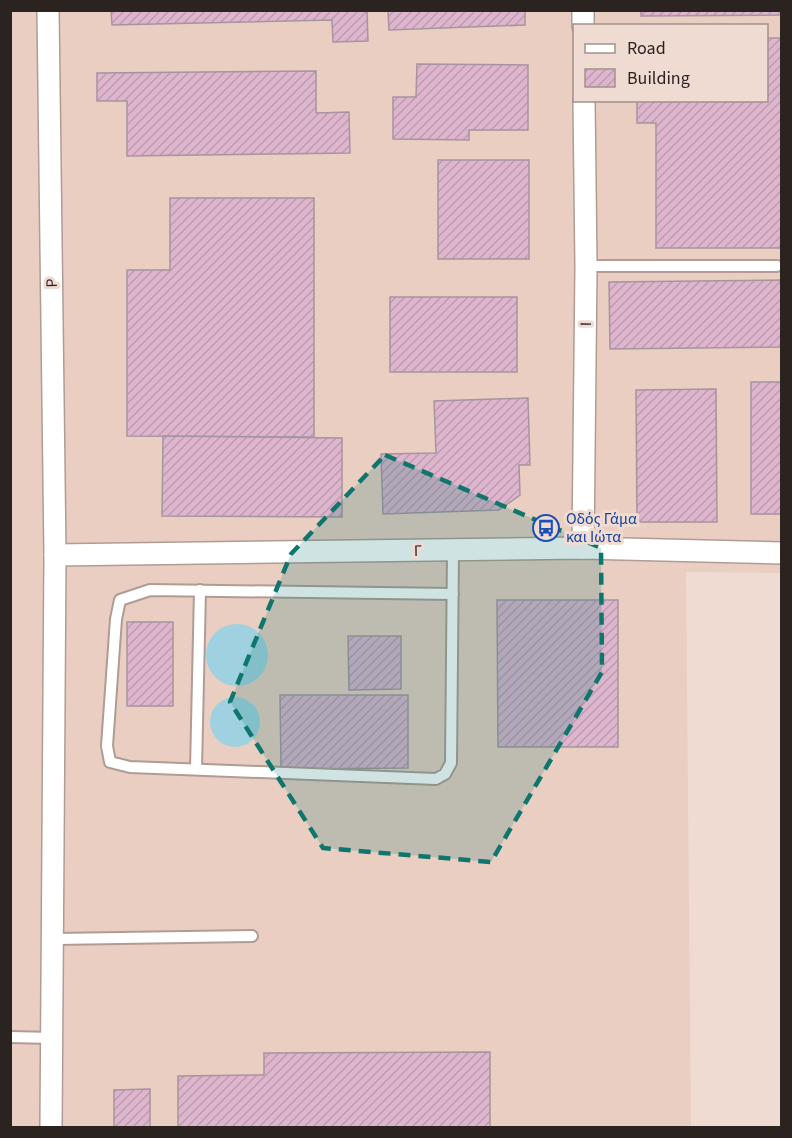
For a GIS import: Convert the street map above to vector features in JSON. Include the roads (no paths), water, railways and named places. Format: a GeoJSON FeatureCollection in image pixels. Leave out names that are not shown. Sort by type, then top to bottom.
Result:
{"type":"FeatureCollection","features":[{"type":"Feature","properties":{"kind":"street","name":"Ρ"},"geometry":{"type":"LineString","coordinates":[[48,10],[55,555],[55,939],[51,1128]]}},
{"type":"Feature","properties":{"kind":"street","name":"Ι"},"geometry":{"type":"LineString","coordinates":[[583,548],[586,266],[584,102]]}},
{"type":"Feature","properties":{"kind":"street","name":"Γ"},"geometry":{"type":"LineString","coordinates":[[55,555],[583,548],[782,553]]}},
{"type":"Feature","properties":{"kind":"lane"},"geometry":{"type":"LineString","coordinates":[[586,266],[777,266]]}},
{"type":"Feature","properties":{"kind":"lane"},"geometry":{"type":"LineString","coordinates":[[453,550],[453,594],[451,763],[445,774],[436,779],[196,769],[122,765],[110,762],[107,746],[116,618],[120,600],[150,590],[453,594]]}},
{"type":"Feature","properties":{"kind":"lane"},"geometry":{"type":"LineString","coordinates":[[196,769],[200,590]]}},
{"type":"Feature","properties":{"kind":"lane"},"geometry":{"type":"LineString","coordinates":[[55,939],[252,936]]}},
{"type":"Feature","properties":{"kind":"lane"},"geometry":{"type":"LineString","coordinates":[[10,1037],[53,1038]]}},
{"type":"Feature","properties":{"kind":"water"},"geometry":{"type":"Polygon","coordinates":[[[237,624],[254,629],[259,633],[263,638],[268,655],[263,672],[259,677],[254,681],[237,686],[220,681],[215,677],[211,672],[206,655],[211,638],[215,633],[220,629],[237,624]]]}},
{"type":"Feature","properties":{"kind":"water"},"geometry":{"type":"Polygon","coordinates":[[[230,697],[240,697],[253,704],[260,717],[260,727],[253,740],[240,747],[230,747],[221,743],[214,736],[210,727],[210,717],[214,708],[221,701],[230,697]]]}},
{"type":"Feature","properties":{"kind":"place","name":"Οδός Γάμα και Ιώτα"},"geometry":{"type":"Point","coordinates":[546,528]}}]}
